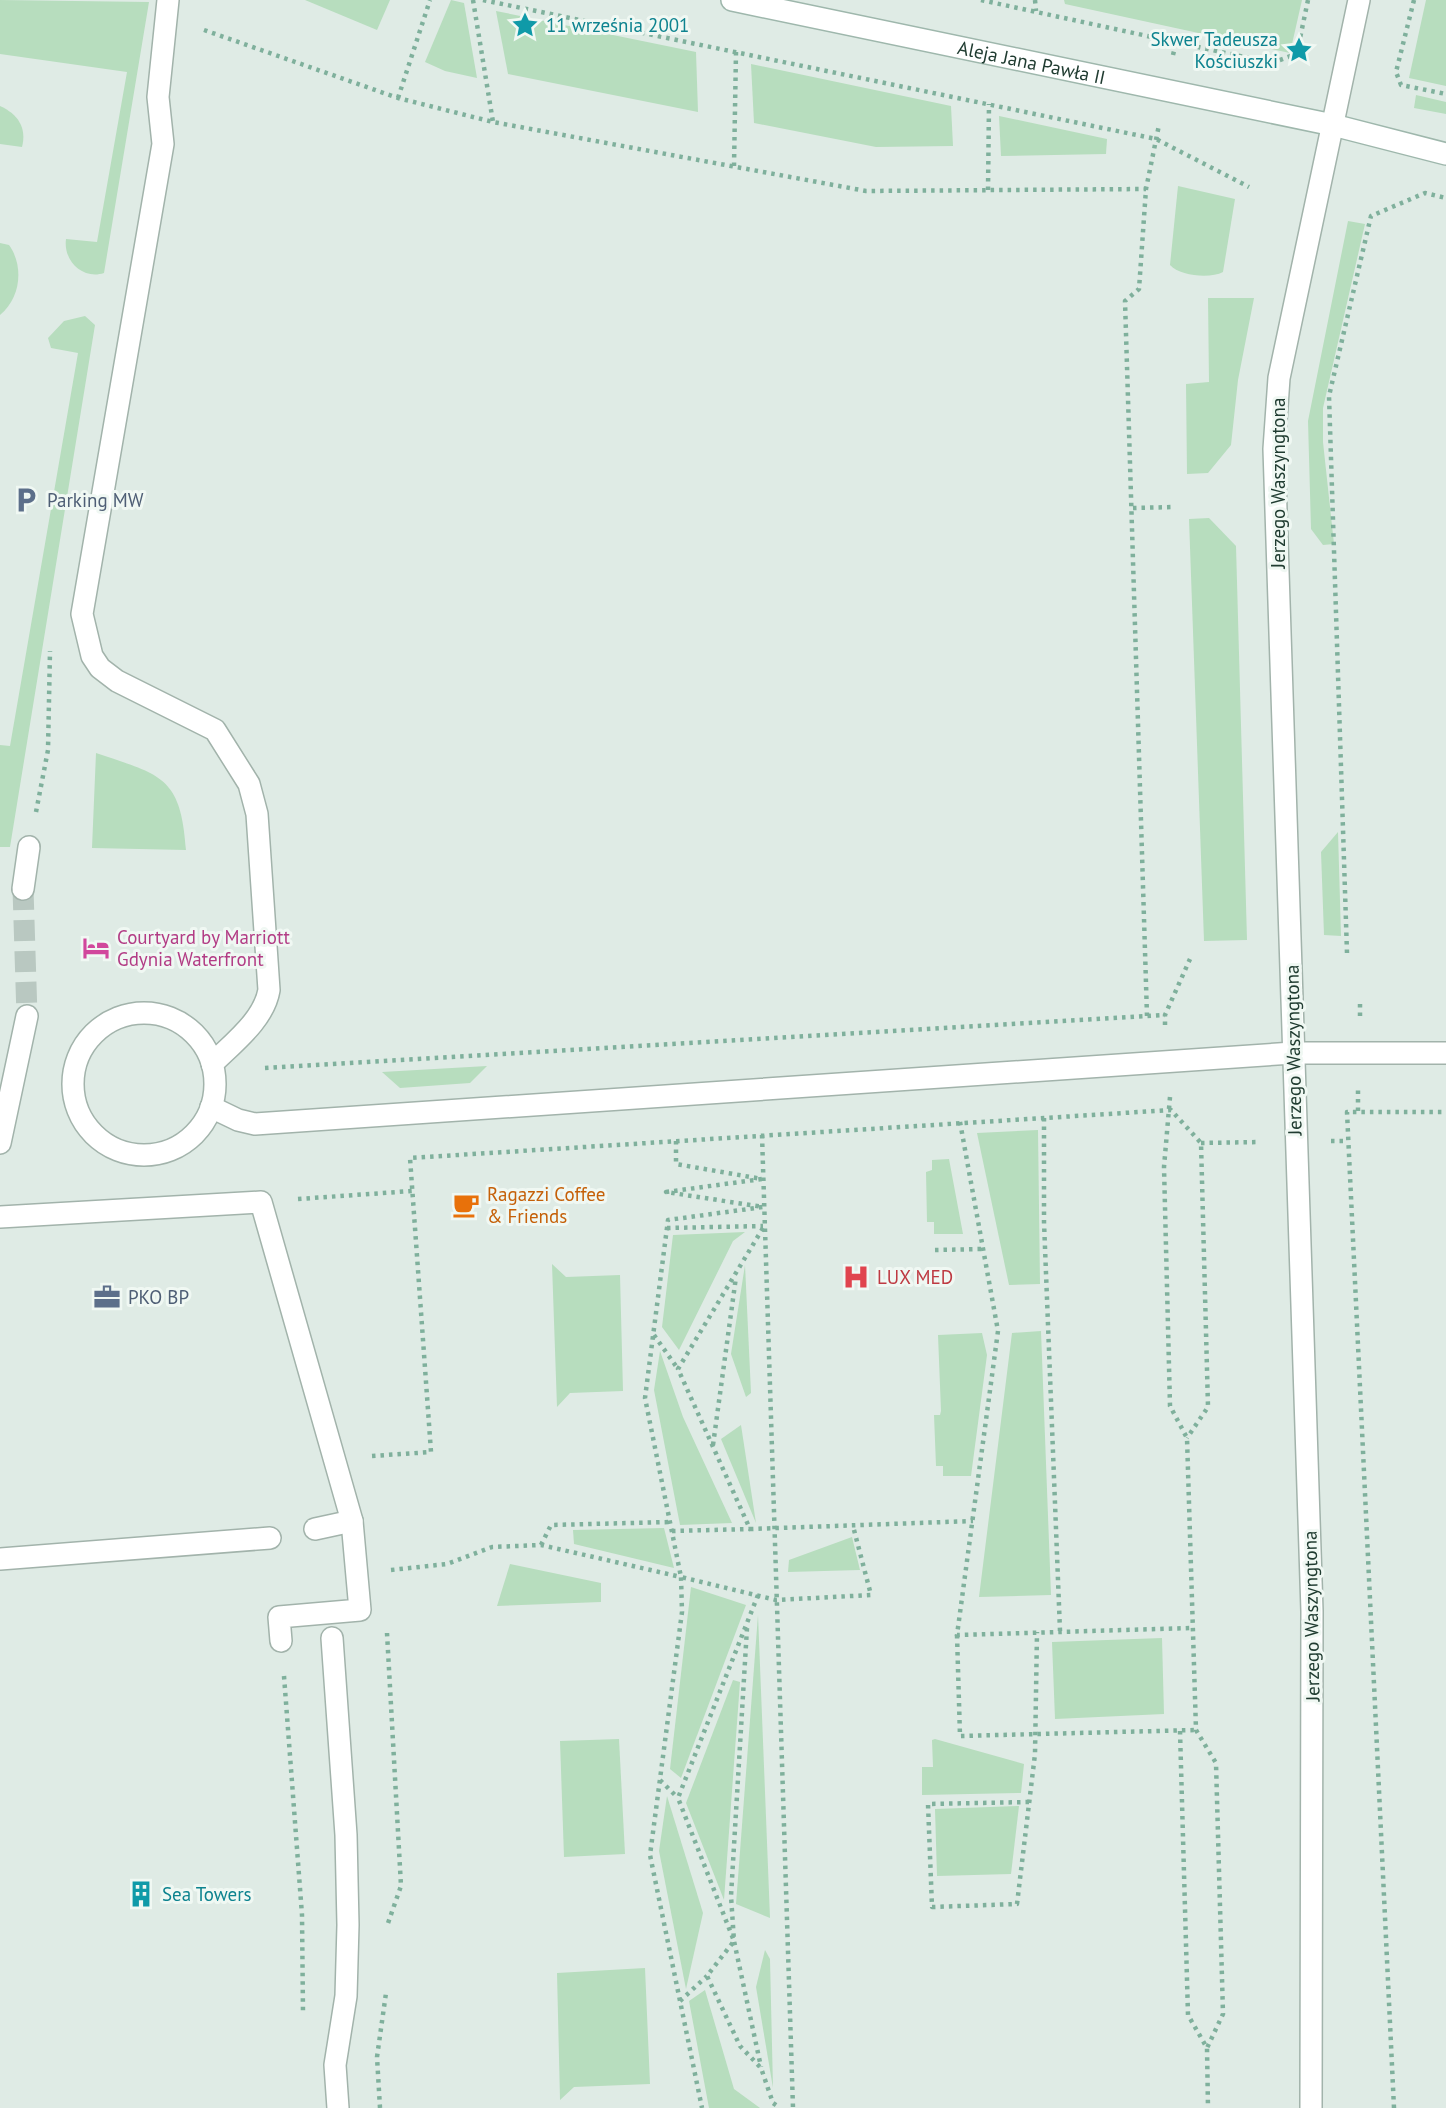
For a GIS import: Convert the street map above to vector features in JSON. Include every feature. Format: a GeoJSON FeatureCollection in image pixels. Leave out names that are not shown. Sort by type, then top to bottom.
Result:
{"type":"FeatureCollection","features":[{"type":"Feature","properties":{"kind":"street"},"geometry":{"type":"LineString","coordinates":[[168,0],[158,97],[163,144],[82,614],[92,656],[100,668],[117,681],[215,730],[249,784],[257,814],[269,990],[267,1003],[256,1019],[212,1064]]}},
{"type":"Feature","properties":{"kind":"street","name":"Aleja Jana Pawła II"},"geometry":{"type":"LineString","coordinates":[[732,0],[1333,125]]}},
{"type":"Feature","properties":{"kind":"street","name":"Jerzego Waszyngtona"},"geometry":{"type":"LineString","coordinates":[[1311,2108],[1312,1611],[1274,449],[1279,378],[1359,0]]}},
{"type":"Feature","properties":{"kind":"street"},"geometry":{"type":"LineString","coordinates":[[1333,125],[1446,154]]}},
{"type":"Feature","properties":{"kind":"street"},"geometry":{"type":"LineString","coordinates":[[23,889],[29,848]]}},
{"type":"Feature","properties":{"kind":"street"},"geometry":{"type":"LineString","coordinates":[[134,1013],[159,1014],[183,1024],[201,1041],[212,1064],[215,1085],[211,1107],[201,1126],[183,1144],[159,1154],[134,1155],[110,1147],[90,1131],[77,1109],[72,1084],[76,1059],[89,1038],[109,1021],[134,1013]]}},
{"type":"Feature","properties":{"kind":"street"},"geometry":{"type":"LineString","coordinates":[[0,1143],[27,1016]]}},
{"type":"Feature","properties":{"kind":"street"},"geometry":{"type":"LineString","coordinates":[[211,1107],[238,1120],[255,1124],[1293,1053],[1446,1054]]}},
{"type":"Feature","properties":{"kind":"street"},"geometry":{"type":"LineString","coordinates":[[0,1217],[261,1202],[352,1521],[360,1609],[279,1617],[281,1641]]}},
{"type":"Feature","properties":{"kind":"street"},"geometry":{"type":"LineString","coordinates":[[315,1529],[352,1521]]}},
{"type":"Feature","properties":{"kind":"street"},"geometry":{"type":"LineString","coordinates":[[0,1559],[270,1538]]}},
{"type":"Feature","properties":{"kind":"street"},"geometry":{"type":"LineString","coordinates":[[332,1638],[346,1835],[348,1925],[346,1996],[335,2065],[338,2108]]}},
{"type":"Feature","properties":{"kind":"path"},"geometry":{"type":"LineString","coordinates":[[398,98],[430,0]]}},
{"type":"Feature","properties":{"kind":"path"},"geometry":{"type":"LineString","coordinates":[[473,0],[493,122]]}},
{"type":"Feature","properties":{"kind":"path"},"geometry":{"type":"LineString","coordinates":[[483,0],[1156,139],[1249,187]]}},
{"type":"Feature","properties":{"kind":"path"},"geometry":{"type":"LineString","coordinates":[[981,0],[1272,63],[1293,55],[1299,43],[1308,0]]}},
{"type":"Feature","properties":{"kind":"path"},"geometry":{"type":"LineString","coordinates":[[1035,0],[1036,11]]}},
{"type":"Feature","properties":{"kind":"path"},"geometry":{"type":"LineString","coordinates":[[1414,0],[1396,72],[1401,85],[1446,94]]}},
{"type":"Feature","properties":{"kind":"path"},"geometry":{"type":"LineString","coordinates":[[204,30],[398,98],[493,122],[866,191],[1146,189]]}},
{"type":"Feature","properties":{"kind":"path"},"geometry":{"type":"LineString","coordinates":[[734,166],[736,52]]}},
{"type":"Feature","properties":{"kind":"path"},"geometry":{"type":"LineString","coordinates":[[988,190],[989,104]]}},
{"type":"Feature","properties":{"kind":"path"},"geometry":{"type":"LineString","coordinates":[[1147,1016],[1125,301],[1139,289],[1146,189],[1156,139]]}},
{"type":"Feature","properties":{"kind":"path"},"geometry":{"type":"LineString","coordinates":[[1347,953],[1329,396],[1371,216],[1424,193],[1446,198]]}},
{"type":"Feature","properties":{"kind":"path"},"geometry":{"type":"LineString","coordinates":[[1133,508],[1174,507]]}},
{"type":"Feature","properties":{"kind":"path"},"geometry":{"type":"LineString","coordinates":[[251,1068],[1165,1015],[1190,959]]}},
{"type":"Feature","properties":{"kind":"path"},"geometry":{"type":"LineString","coordinates":[[336,1458],[431,1452],[410,1158],[1171,1110]]}},
{"type":"Feature","properties":{"kind":"path"},"geometry":{"type":"LineString","coordinates":[[1171,1110],[1164,1167],[1170,1406],[1187,1438],[1196,1730],[1216,1763],[1223,2014],[1207,2048],[1208,2108]]}},
{"type":"Feature","properties":{"kind":"path"},"geometry":{"type":"LineString","coordinates":[[1171,1110],[1201,1143],[1208,1407],[1187,1438]]}},
{"type":"Feature","properties":{"kind":"path"},"geometry":{"type":"LineString","coordinates":[[1394,2108],[1347,1112],[1446,1112]]}},
{"type":"Feature","properties":{"kind":"path"},"geometry":{"type":"LineString","coordinates":[[1044,1118],[1044,1222],[1060,1631]]}},
{"type":"Feature","properties":{"kind":"path"},"geometry":{"type":"LineString","coordinates":[[960,1122],[998,1331],[957,1635],[960,1737],[1196,1730]]}},
{"type":"Feature","properties":{"kind":"path"},"geometry":{"type":"LineString","coordinates":[[762,1135],[793,2108]]}},
{"type":"Feature","properties":{"kind":"path"},"geometry":{"type":"LineString","coordinates":[[676,1141],[676,1164],[762,1178]]}},
{"type":"Feature","properties":{"kind":"path"},"geometry":{"type":"LineString","coordinates":[[762,1178],[666,1192],[763,1207]]}},
{"type":"Feature","properties":{"kind":"path"},"geometry":{"type":"LineString","coordinates":[[261,1202],[412,1191]]}},
{"type":"Feature","properties":{"kind":"path"},"geometry":{"type":"LineString","coordinates":[[702,2108],[650,1855],[682,1612],[681,1577],[645,1398],[668,1220],[763,1207]]}},
{"type":"Feature","properties":{"kind":"path"},"geometry":{"type":"LineString","coordinates":[[667,1228],[764,1226]]}},
{"type":"Feature","properties":{"kind":"path"},"geometry":{"type":"LineString","coordinates":[[678,1369],[764,1226]]}},
{"type":"Feature","properties":{"kind":"path"},"geometry":{"type":"LineString","coordinates":[[935,1250],[982,1249]]}},
{"type":"Feature","properties":{"kind":"path"},"geometry":{"type":"LineString","coordinates":[[713,1446],[737,1273]]}},
{"type":"Feature","properties":{"kind":"path"},"geometry":{"type":"LineString","coordinates":[[653,1334],[678,1369],[750,1529]]}},
{"type":"Feature","properties":{"kind":"path"},"geometry":{"type":"LineString","coordinates":[[672,1531],[973,1521]]}},
{"type":"Feature","properties":{"kind":"path"},"geometry":{"type":"LineString","coordinates":[[541,1545],[551,1525],[670,1522]]}},
{"type":"Feature","properties":{"kind":"path"},"geometry":{"type":"LineString","coordinates":[[357,1573],[447,1564],[492,1547],[541,1545],[776,1600],[871,1595],[853,1526]]}},
{"type":"Feature","properties":{"kind":"path"},"geometry":{"type":"LineString","coordinates":[[678,1798],[758,1595]]}},
{"type":"Feature","properties":{"kind":"path"},"geometry":{"type":"LineString","coordinates":[[360,1609],[388,1635],[401,1886],[383,1936]]}},
{"type":"Feature","properties":{"kind":"path"},"geometry":{"type":"LineString","coordinates":[[748,1623],[731,1896],[734,1941],[761,2068],[773,2103],[779,2108]]}},
{"type":"Feature","properties":{"kind":"path"},"geometry":{"type":"LineString","coordinates":[[957,1635],[1192,1628]]}},
{"type":"Feature","properties":{"kind":"path"},"geometry":{"type":"LineString","coordinates":[[1029,1802],[928,1804],[932,1907],[1017,1904],[1029,1802],[1035,1735],[1037,1632]]}},
{"type":"Feature","properties":{"kind":"path"},"geometry":{"type":"LineString","coordinates":[[281,1641],[302,1915],[303,2022]]}},
{"type":"Feature","properties":{"kind":"path"},"geometry":{"type":"LineString","coordinates":[[1180,1731],[1188,2015],[1207,2048]]}},
{"type":"Feature","properties":{"kind":"path"},"geometry":{"type":"LineString","coordinates":[[660,1780],[678,1798],[734,1941]]}},
{"type":"Feature","properties":{"kind":"path"},"geometry":{"type":"LineString","coordinates":[[680,2001],[707,1976],[734,1941]]}},
{"type":"Feature","properties":{"kind":"path"},"geometry":{"type":"LineString","coordinates":[[707,1976],[740,2046],[761,2068]]}},
{"type":"Feature","properties":{"kind":"path"},"geometry":{"type":"LineString","coordinates":[[380,2108],[377,2057],[386,1989]]}},
{"type":"Feature","properties":{"kind":"green space"},"geometry":{"type":"Polygon","coordinates":[[[0,0],[149,2],[104,273],[89,274],[76,267],[68,255],[66,239],[97,242],[127,72],[0,54],[0,0]]]}},
{"type":"Feature","properties":{"kind":"green space"},"geometry":{"type":"Polygon","coordinates":[[[305,0],[390,0],[377,30],[305,0]]]}},
{"type":"Feature","properties":{"kind":"green space"},"geometry":{"type":"Polygon","coordinates":[[[451,0],[464,3],[477,78],[445,71],[425,62],[451,0]]]}},
{"type":"Feature","properties":{"kind":"green space"},"geometry":{"type":"Polygon","coordinates":[[[1064,0],[1302,0],[1290,53],[1065,4],[1064,0]]]}},
{"type":"Feature","properties":{"kind":"green space"},"geometry":{"type":"Polygon","coordinates":[[[1426,0],[1446,0],[1446,86],[1409,78],[1426,0]]]}},
{"type":"Feature","properties":{"kind":"green space"},"geometry":{"type":"Polygon","coordinates":[[[496,11],[696,52],[698,112],[508,74],[496,11]]]}},
{"type":"Feature","properties":{"kind":"green space"},"geometry":{"type":"Polygon","coordinates":[[[751,64],[951,106],[953,146],[876,147],[754,123],[751,64]]]}},
{"type":"Feature","properties":{"kind":"green space"},"geometry":{"type":"Polygon","coordinates":[[[1416,95],[1446,102],[1446,114],[1414,108],[1416,95]]]}},
{"type":"Feature","properties":{"kind":"green space"},"geometry":{"type":"Polygon","coordinates":[[[0,106],[20,122],[22,147],[0,144],[0,106]]]}},
{"type":"Feature","properties":{"kind":"green space"},"geometry":{"type":"Polygon","coordinates":[[[999,116],[1107,139],[1106,154],[1001,156],[999,116]]]}},
{"type":"Feature","properties":{"kind":"green space"},"geometry":{"type":"Polygon","coordinates":[[[1178,186],[1235,199],[1223,272],[1195,275],[1181,272],[1170,265],[1178,186]]]}},
{"type":"Feature","properties":{"kind":"green space"},"geometry":{"type":"Polygon","coordinates":[[[1348,221],[1365,224],[1323,408],[1323,442],[1334,544],[1323,545],[1311,529],[1308,421],[1348,221]]]}},
{"type":"Feature","properties":{"kind":"green space"},"geometry":{"type":"Polygon","coordinates":[[[0,243],[9,245],[14,253],[18,282],[12,300],[0,315],[0,243]]]}},
{"type":"Feature","properties":{"kind":"green space"},"geometry":{"type":"Polygon","coordinates":[[[1208,298],[1254,298],[1238,380],[1231,445],[1208,473],[1187,474],[1186,384],[1209,382],[1208,298]]]}},
{"type":"Feature","properties":{"kind":"green space"},"geometry":{"type":"Polygon","coordinates":[[[85,316],[95,325],[10,847],[0,847],[0,745],[10,746],[78,353],[51,348],[48,338],[64,321],[85,316]]]}},
{"type":"Feature","properties":{"kind":"green space"},"geometry":{"type":"Polygon","coordinates":[[[1209,518],[1236,546],[1247,940],[1204,941],[1189,519],[1209,518]]]}},
{"type":"Feature","properties":{"kind":"green space"},"geometry":{"type":"Polygon","coordinates":[[[96,753],[137,767],[164,782],[179,807],[186,850],[92,848],[96,753]]]}},
{"type":"Feature","properties":{"kind":"green space"},"geometry":{"type":"Polygon","coordinates":[[[1338,832],[1341,936],[1324,935],[1321,852],[1338,832]]]}},
{"type":"Feature","properties":{"kind":"green space"},"geometry":{"type":"Polygon","coordinates":[[[487,1066],[470,1083],[400,1088],[382,1072],[487,1066]]]}},
{"type":"Feature","properties":{"kind":"green space"},"geometry":{"type":"Polygon","coordinates":[[[1038,1130],[1040,1284],[1009,1285],[977,1133],[1038,1130]]]}},
{"type":"Feature","properties":{"kind":"green space"},"geometry":{"type":"Polygon","coordinates":[[[949,1159],[963,1234],[934,1234],[934,1222],[927,1222],[926,1172],[932,1170],[932,1160],[949,1159]]]}},
{"type":"Feature","properties":{"kind":"green space"},"geometry":{"type":"Polygon","coordinates":[[[745,1232],[733,1241],[679,1350],[662,1327],[673,1235],[745,1232]]]}},
{"type":"Feature","properties":{"kind":"green space"},"geometry":{"type":"Polygon","coordinates":[[[552,1264],[566,1277],[620,1275],[623,1391],[570,1393],[557,1407],[552,1264]]]}},
{"type":"Feature","properties":{"kind":"green space"},"geometry":{"type":"Polygon","coordinates":[[[745,1265],[751,1393],[746,1397],[731,1354],[745,1265]]]}},
{"type":"Feature","properties":{"kind":"green space"},"geometry":{"type":"Polygon","coordinates":[[[1041,1331],[1051,1595],[979,1597],[1012,1333],[1041,1331]]]}},
{"type":"Feature","properties":{"kind":"green space"},"geometry":{"type":"Polygon","coordinates":[[[982,1333],[987,1355],[971,1476],[943,1476],[943,1466],[936,1466],[934,1415],[940,1415],[941,1411],[938,1335],[982,1333]]]}},
{"type":"Feature","properties":{"kind":"green space"},"geometry":{"type":"Polygon","coordinates":[[[660,1351],[683,1417],[732,1523],[680,1525],[654,1390],[660,1351]]]}},
{"type":"Feature","properties":{"kind":"green space"},"geometry":{"type":"Polygon","coordinates":[[[741,1425],[756,1523],[721,1439],[741,1425]]]}},
{"type":"Feature","properties":{"kind":"green space"},"geometry":{"type":"Polygon","coordinates":[[[664,1528],[674,1568],[574,1544],[573,1530],[664,1528]]]}},
{"type":"Feature","properties":{"kind":"green space"},"geometry":{"type":"Polygon","coordinates":[[[852,1537],[860,1570],[788,1572],[789,1560],[852,1537]]]}},
{"type":"Feature","properties":{"kind":"green space"},"geometry":{"type":"Polygon","coordinates":[[[510,1564],[601,1583],[601,1602],[497,1606],[510,1564]]]}},
{"type":"Feature","properties":{"kind":"green space"},"geometry":{"type":"Polygon","coordinates":[[[691,1587],[746,1605],[681,1778],[670,1769],[691,1587]]]}},
{"type":"Feature","properties":{"kind":"green space"},"geometry":{"type":"Polygon","coordinates":[[[758,1615],[770,1918],[736,1904],[758,1615]]]}},
{"type":"Feature","properties":{"kind":"green space"},"geometry":{"type":"Polygon","coordinates":[[[1162,1638],[1164,1714],[1055,1719],[1052,1642],[1162,1638]]]}},
{"type":"Feature","properties":{"kind":"green space"},"geometry":{"type":"Polygon","coordinates":[[[733,1680],[740,1682],[724,1900],[686,1803],[733,1680]]]}},
{"type":"Feature","properties":{"kind":"green space"},"geometry":{"type":"Polygon","coordinates":[[[619,1739],[625,1854],[564,1857],[560,1741],[619,1739]]]}},
{"type":"Feature","properties":{"kind":"green space"},"geometry":{"type":"Polygon","coordinates":[[[932,1740],[1024,1764],[1021,1793],[922,1795],[922,1767],[933,1767],[932,1740]]]}},
{"type":"Feature","properties":{"kind":"green space"},"geometry":{"type":"Polygon","coordinates":[[[667,1796],[703,1913],[686,1989],[659,1851],[667,1796]]]}},
{"type":"Feature","properties":{"kind":"green space"},"geometry":{"type":"Polygon","coordinates":[[[1019,1806],[1011,1874],[937,1876],[935,1809],[1019,1806]]]}},
{"type":"Feature","properties":{"kind":"green space"},"geometry":{"type":"Polygon","coordinates":[[[765,1950],[770,1959],[773,2088],[756,1987],[765,1950]]]}},
{"type":"Feature","properties":{"kind":"green space"},"geometry":{"type":"Polygon","coordinates":[[[645,1968],[650,2084],[574,2087],[560,2100],[557,1973],[645,1968]]]}},
{"type":"Feature","properties":{"kind":"green space"},"geometry":{"type":"Polygon","coordinates":[[[705,1990],[734,2089],[760,2108],[709,2108],[689,2001],[705,1990]]]}},
{"type":"Feature","properties":{"kind":"tunnel"},"geometry":{"type":"LineString","coordinates":[[23,889],[27,1016]]}},
{"type":"Feature","properties":{"kind":"place","name":"11 września 2001"},"geometry":{"type":"Point","coordinates":[525,25]}},
{"type":"Feature","properties":{"kind":"place","name":"Skwer Tadeusza Kościuszki"},"geometry":{"type":"Point","coordinates":[1299,50]}},
{"type":"Feature","properties":{"kind":"place","name":"Parking MW"},"geometry":{"type":"Point","coordinates":[26,500]}},
{"type":"Feature","properties":{"kind":"place","name":"Courtyard by Marriott Gdynia Waterfront"},"geometry":{"type":"Point","coordinates":[96,948]}},
{"type":"Feature","properties":{"kind":"place","name":"Ragazzi Coffee & Friends"},"geometry":{"type":"Point","coordinates":[466,1205]}},
{"type":"Feature","properties":{"kind":"place","name":"LUX MED"},"geometry":{"type":"Point","coordinates":[856,1277]}},
{"type":"Feature","properties":{"kind":"place","name":"PKO BP"},"geometry":{"type":"Point","coordinates":[107,1297]}},
{"type":"Feature","properties":{"kind":"place","name":"Sea Towers"},"geometry":{"type":"Point","coordinates":[141,1894]}}]}
